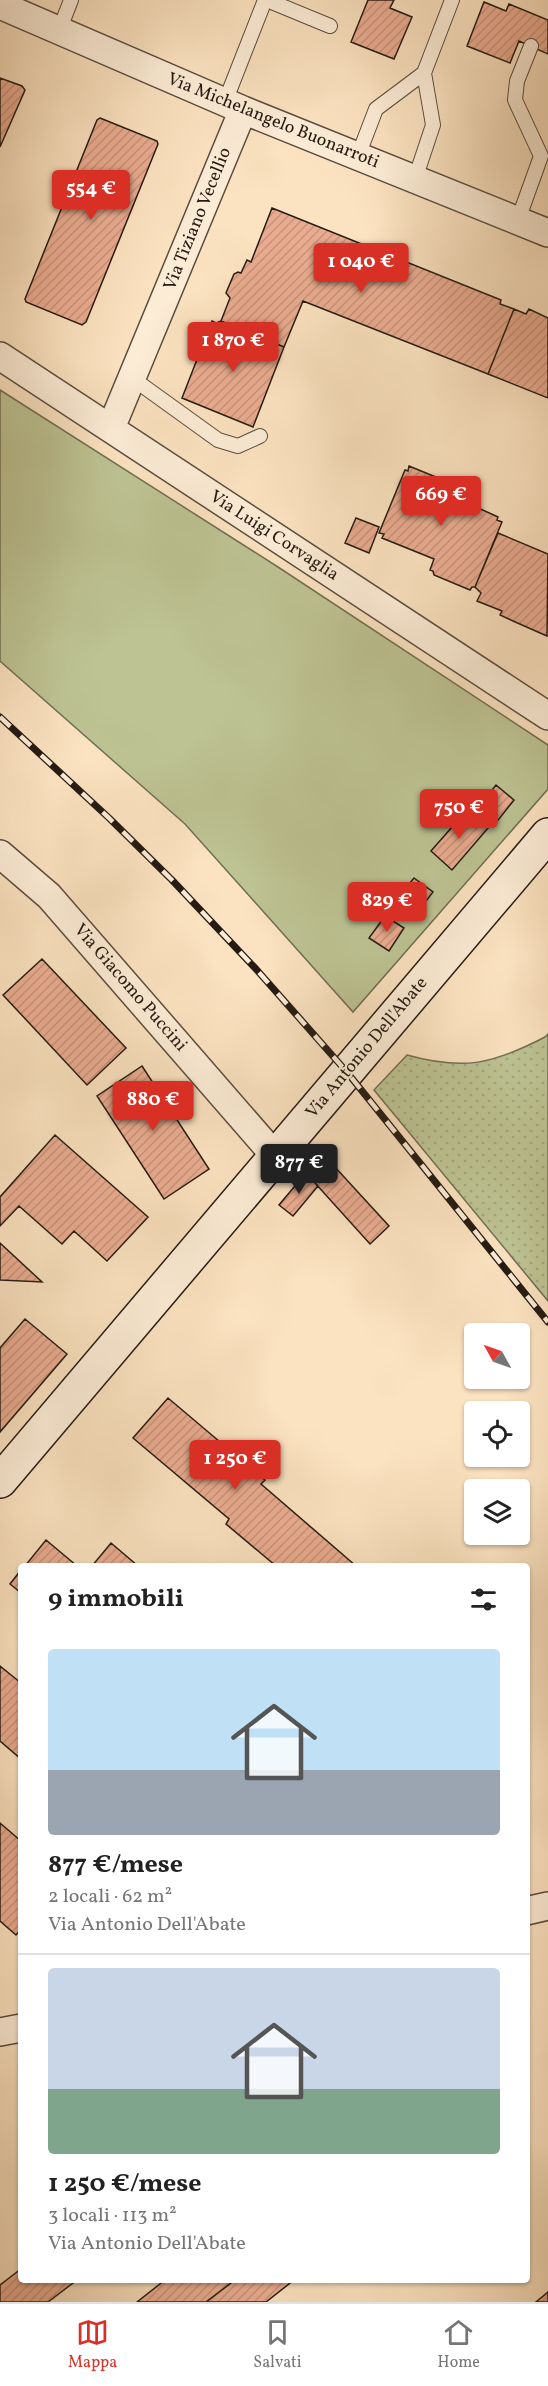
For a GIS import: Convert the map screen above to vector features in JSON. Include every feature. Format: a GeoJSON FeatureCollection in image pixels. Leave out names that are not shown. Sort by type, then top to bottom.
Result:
{"type":"FeatureCollection","features":[{"type":"Feature","properties":{"kind":"main road","name":"Via Antonio Dell'Abate"},"geometry":{"type":"LineString","coordinates":[[0,1482],[548,835]]}},
{"type":"Feature","properties":{"kind":"street","name":"Via Michelangelo Buonarroti"},"geometry":{"type":"LineString","coordinates":[[0,5],[234,106],[548,232]]}},
{"type":"Feature","properties":{"kind":"street","name":"Via Tiziano Vecellio"},"geometry":{"type":"LineString","coordinates":[[111,428],[234,106]]}},
{"type":"Feature","properties":{"kind":"street","name":"Via Luigi Corvaglia"},"geometry":{"type":"LineString","coordinates":[[0,356],[548,716]]}},
{"type":"Feature","properties":{"kind":"street","name":"Via Giacomo Puccini"},"geometry":{"type":"LineString","coordinates":[[0,854],[49,896],[276,1157]]}},
{"type":"Feature","properties":{"kind":"street"},"geometry":{"type":"LineString","coordinates":[[530,1910],[548,1906]]}},
{"type":"Feature","properties":{"kind":"street"},"geometry":{"type":"LineString","coordinates":[[0,2032],[18,2029]]}},
{"type":"Feature","properties":{"kind":"lane"},"geometry":{"type":"LineString","coordinates":[[59,31],[71,0]]}},
{"type":"Feature","properties":{"kind":"lane"},"geometry":{"type":"LineString","coordinates":[[234,106],[266,0],[330,26]]}},
{"type":"Feature","properties":{"kind":"lane"},"geometry":{"type":"LineString","coordinates":[[415,179],[433,125],[424,73],[452,0]]}},
{"type":"Feature","properties":{"kind":"lane"},"geometry":{"type":"LineString","coordinates":[[518,220],[541,156],[515,100],[517,81],[531,46]]}},
{"type":"Feature","properties":{"kind":"lane"},"geometry":{"type":"LineString","coordinates":[[358,156],[375,109],[424,73]]}},
{"type":"Feature","properties":{"kind":"lane"},"geometry":{"type":"LineString","coordinates":[[132,378],[218,440],[238,446],[260,435]]}},
{"type":"Feature","properties":{"kind":"green space"},"geometry":{"type":"Polygon","coordinates":[[[0,390],[278,567],[548,745],[548,789],[353,1012],[185,824],[0,661],[0,390]]]}},
{"type":"Feature","properties":{"kind":"green space"},"geometry":{"type":"Polygon","coordinates":[[[548,1034],[548,1301],[374,1090],[407,1055],[445,1063],[478,1062],[510,1053],[548,1034]]]}},
{"type":"Feature","properties":{"kind":"building"},"geometry":{"type":"Polygon","coordinates":[[[368,0],[394,0],[390,8],[412,17],[394,59],[351,42],[368,0]]]}},
{"type":"Feature","properties":{"kind":"building"},"geometry":{"type":"Polygon","coordinates":[[[484,2],[506,11],[509,4],[548,20],[548,54],[519,41],[510,63],[467,46],[484,2]]]}},
{"type":"Feature","properties":{"kind":"building"},"geometry":{"type":"Polygon","coordinates":[[[0,78],[22,86],[25,90],[0,147],[0,78]]]}},
{"type":"Feature","properties":{"kind":"building"},"geometry":{"type":"Polygon","coordinates":[[[100,118],[157,141],[158,144],[86,322],[82,325],[26,302],[25,299],[97,120],[100,118]]]}},
{"type":"Feature","properties":{"kind":"building"},"geometry":{"type":"Polygon","coordinates":[[[272,208],[501,300],[500,304],[514,309],[488,374],[303,301],[284,347],[221,321],[230,298],[226,293],[234,274],[241,273],[247,260],[251,262],[272,208]]]}},
{"type":"Feature","properties":{"kind":"building"},"geometry":{"type":"Polygon","coordinates":[[[514,309],[526,314],[529,309],[548,318],[548,398],[488,374],[514,309]]]}},
{"type":"Feature","properties":{"kind":"building"},"geometry":{"type":"Polygon","coordinates":[[[212,321],[216,323],[221,321],[284,347],[253,427],[182,398],[212,321]]]}},
{"type":"Feature","properties":{"kind":"building"},"geometry":{"type":"Polygon","coordinates":[[[409,466],[460,487],[458,493],[476,500],[474,506],[498,517],[497,520],[502,522],[475,587],[470,590],[434,575],[430,570],[434,559],[382,538],[384,534],[379,533],[405,470],[408,471],[409,466]]]}},
{"type":"Feature","properties":{"kind":"building"},"geometry":{"type":"Polygon","coordinates":[[[356,518],[379,527],[369,553],[345,543],[356,518]]]}},
{"type":"Feature","properties":{"kind":"building"},"geometry":{"type":"Polygon","coordinates":[[[498,533],[548,554],[547,636],[500,615],[502,611],[477,601],[481,593],[475,587],[498,533]]]}},
{"type":"Feature","properties":{"kind":"building"},"geometry":{"type":"Polygon","coordinates":[[[496,785],[514,800],[495,824],[477,809],[496,785]]]}},
{"type":"Feature","properties":{"kind":"building"},"geometry":{"type":"Polygon","coordinates":[[[467,810],[488,828],[452,870],[431,851],[467,810]]]}},
{"type":"Feature","properties":{"kind":"building"},"geometry":{"type":"Polygon","coordinates":[[[414,878],[433,892],[416,914],[396,900],[414,878]]]}},
{"type":"Feature","properties":{"kind":"building"},"geometry":{"type":"Polygon","coordinates":[[[385,916],[404,928],[389,951],[369,938],[385,916]]]}},
{"type":"Feature","properties":{"kind":"building"},"geometry":{"type":"Polygon","coordinates":[[[42,959],[126,1048],[87,1085],[3,995],[42,959]]]}},
{"type":"Feature","properties":{"kind":"building"},"geometry":{"type":"Polygon","coordinates":[[[142,1066],[209,1169],[164,1199],[97,1096],[142,1066]]]}},
{"type":"Feature","properties":{"kind":"building"},"geometry":{"type":"Polygon","coordinates":[[[55,1135],[148,1217],[107,1261],[74,1231],[62,1244],[19,1206],[0,1226],[0,1197],[55,1135]]]}},
{"type":"Feature","properties":{"kind":"building"},"geometry":{"type":"Polygon","coordinates":[[[323,1154],[389,1226],[370,1244],[306,1173],[323,1154]]]}},
{"type":"Feature","properties":{"kind":"building"},"geometry":{"type":"Polygon","coordinates":[[[306,1173],[318,1186],[293,1216],[279,1205],[306,1173]]]}},
{"type":"Feature","properties":{"kind":"building"},"geometry":{"type":"Polygon","coordinates":[[[0,1243],[42,1282],[0,1280],[0,1243]]]}},
{"type":"Feature","properties":{"kind":"building"},"geometry":{"type":"Polygon","coordinates":[[[25,1319],[67,1354],[0,1432],[0,1348],[25,1319]]]}},
{"type":"Feature","properties":{"kind":"building"},"geometry":{"type":"Polygon","coordinates":[[[168,1398],[265,1480],[261,1484],[353,1563],[272,1563],[226,1524],[229,1519],[133,1438],[168,1398]]]}},
{"type":"Feature","properties":{"kind":"building"},"geometry":{"type":"Polygon","coordinates":[[[46,1540],[73,1563],[27,1563],[46,1540]]]}},
{"type":"Feature","properties":{"kind":"building"},"geometry":{"type":"Polygon","coordinates":[[[111,1543],[134,1563],[94,1563],[111,1543]]]}},
{"type":"Feature","properties":{"kind":"building"},"geometry":{"type":"Polygon","coordinates":[[[18,1574],[18,1591],[10,1584],[18,1574]]]}},
{"type":"Feature","properties":{"kind":"building"},"geometry":{"type":"Polygon","coordinates":[[[0,1666],[18,1681],[18,1756],[0,1741],[0,1666]]]}},
{"type":"Feature","properties":{"kind":"building"},"geometry":{"type":"Polygon","coordinates":[[[0,1823],[18,1838],[18,1933],[16,1935],[0,1921],[0,1823]]]}},
{"type":"Feature","properties":{"kind":"building"},"geometry":{"type":"Polygon","coordinates":[[[18,2271],[18,2283],[73,2283],[48,2302],[0,2302],[0,2285],[18,2271]]]}},
{"type":"Feature","properties":{"kind":"building"},"geometry":{"type":"Polygon","coordinates":[[[161,2283],[231,2283],[206,2302],[137,2302],[161,2283]]]}},
{"type":"Feature","properties":{"kind":"building"},"geometry":{"type":"Polygon","coordinates":[[[231,2283],[290,2283],[266,2302],[206,2302],[231,2283]]]}},
{"type":"Feature","properties":{"kind":"building"},"geometry":{"type":"Polygon","coordinates":[[[548,2292],[548,2302],[536,2302],[548,2292]]]}},
{"type":"Feature","properties":{"kind":"railway"},"geometry":{"type":"LineString","coordinates":[[0,717],[172,880],[256,969],[346,1071],[548,1322]]}}]}
